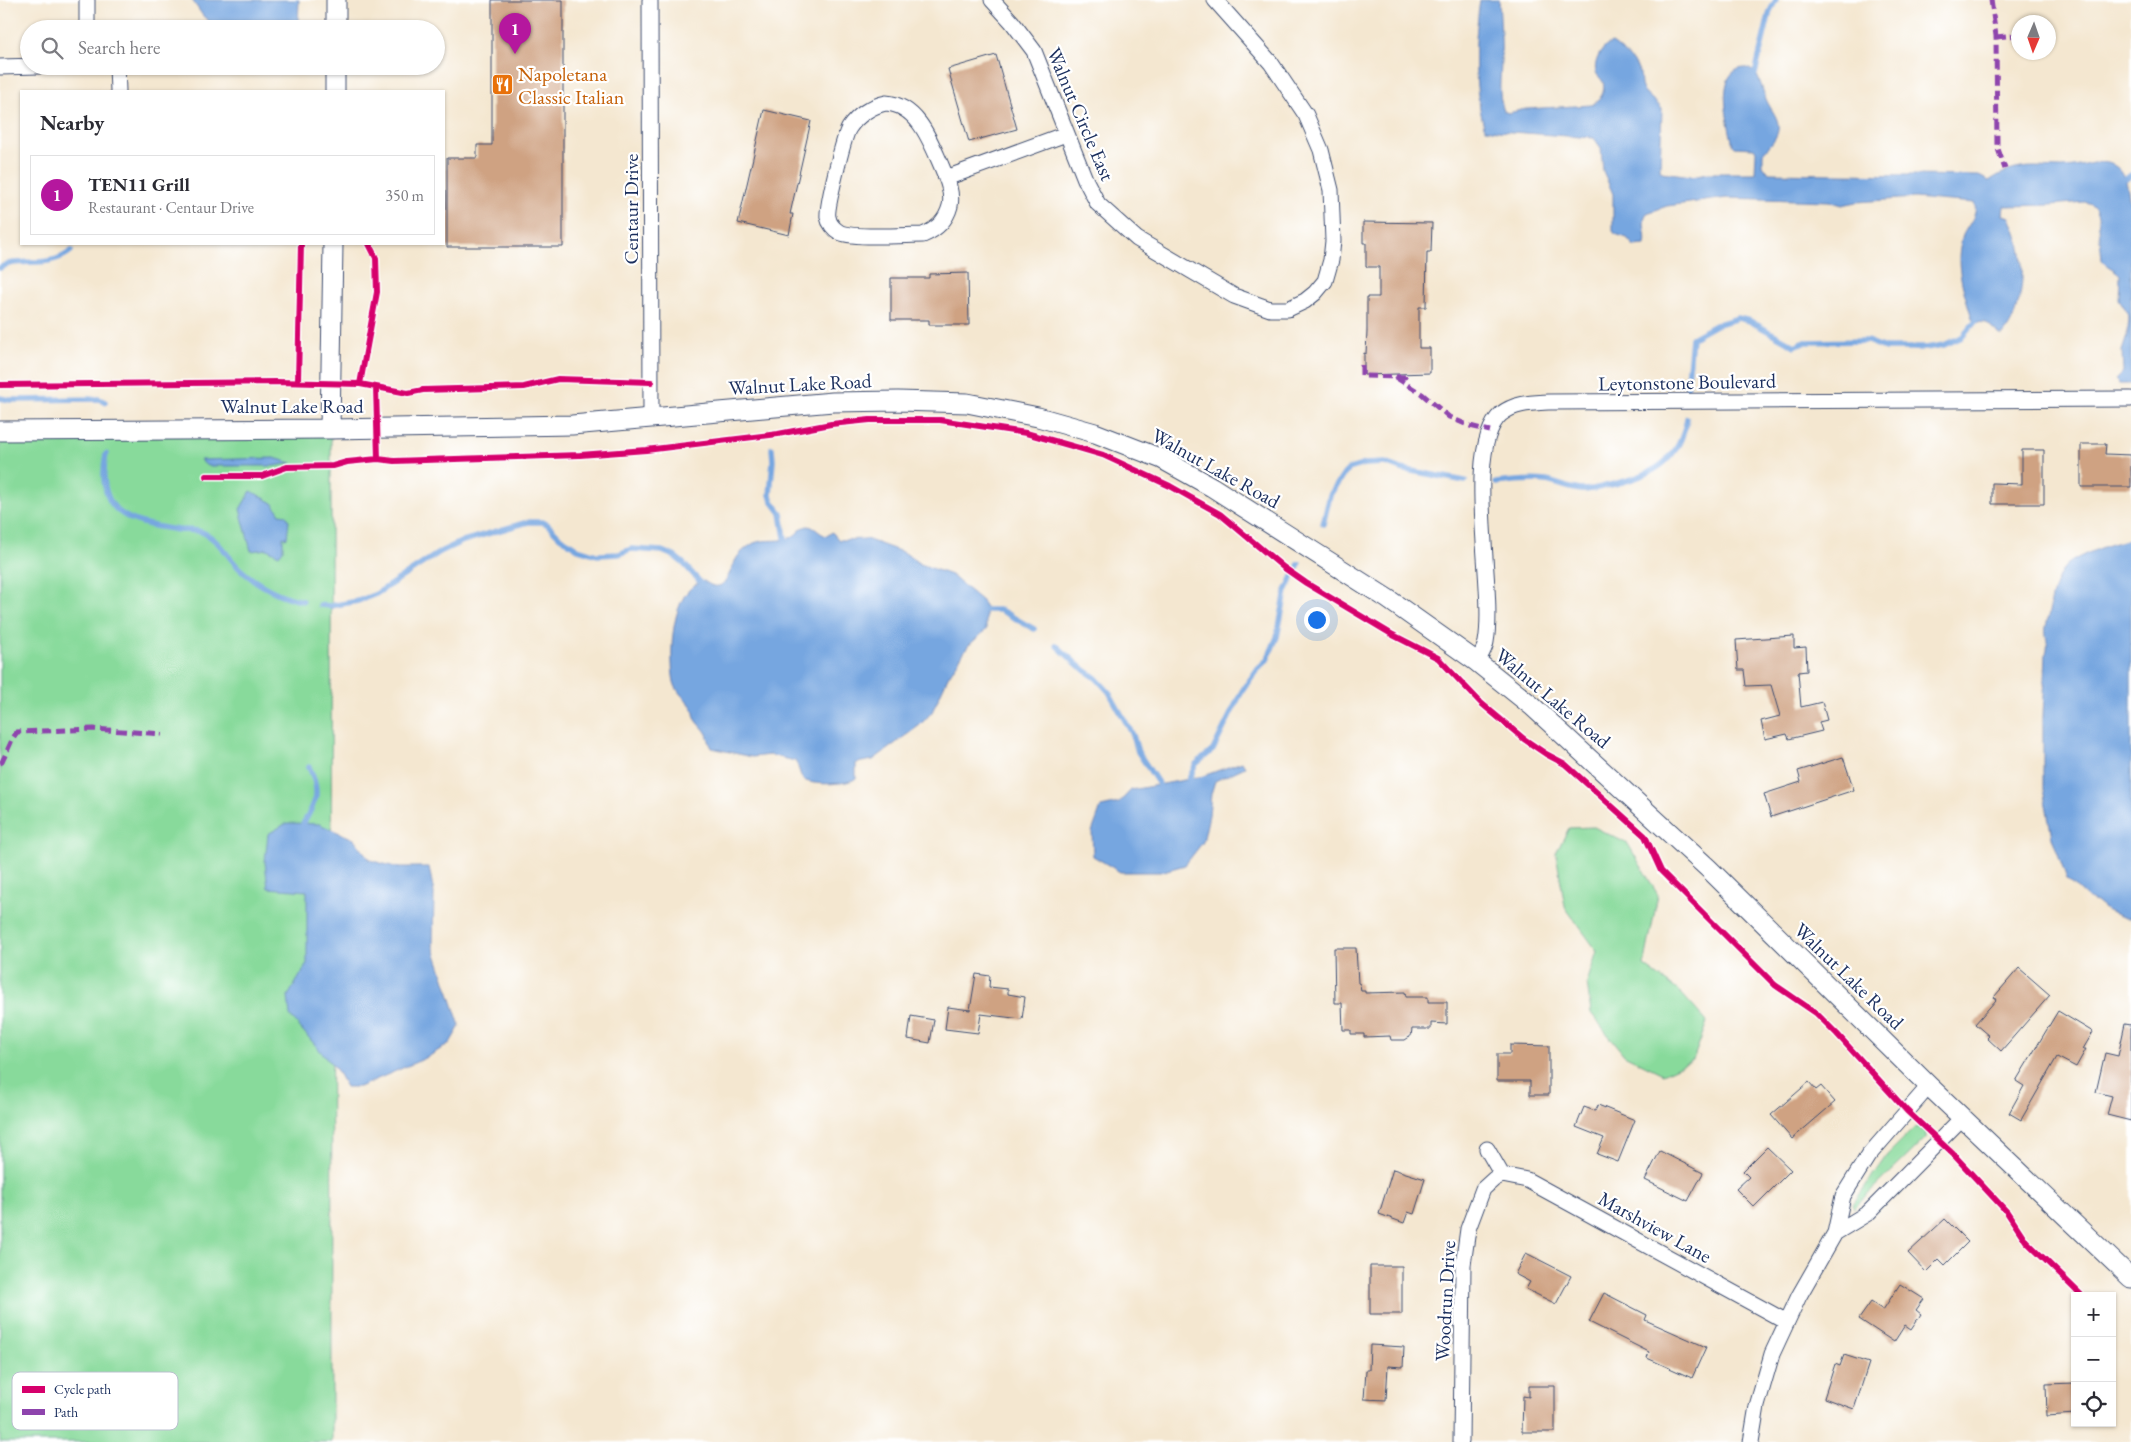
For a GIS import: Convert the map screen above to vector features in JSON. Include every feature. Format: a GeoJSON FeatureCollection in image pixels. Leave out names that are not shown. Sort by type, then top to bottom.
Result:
{"type":"FeatureCollection","features":[{"type":"Feature","properties":{"kind":"street"},"geometry":{"type":"LineString","coordinates":[[87,0],[87,20]]}},
{"type":"Feature","properties":{"kind":"street"},"geometry":{"type":"LineString","coordinates":[[336,0],[336,20]]}},
{"type":"Feature","properties":{"kind":"street","name":"Centaur Drive"},"geometry":{"type":"LineString","coordinates":[[650,0],[652,418]]}},
{"type":"Feature","properties":{"kind":"street","name":"Walnut Circle East"},"geometry":{"type":"LineString","coordinates":[[992,0],[1034,51],[1066,134],[1098,204],[1137,239],[1234,296],[1270,309],[1288,309],[1305,301],[1315,293],[1325,280],[1331,260],[1333,241],[1331,190],[1321,150],[1306,115],[1271,63],[1215,0]]}},
{"type":"Feature","properties":{"kind":"street"},"geometry":{"type":"LineString","coordinates":[[0,67],[20,66]]}},
{"type":"Feature","properties":{"kind":"street"},"geometry":{"type":"LineString","coordinates":[[117,75],[118,90]]}},
{"type":"Feature","properties":{"kind":"street"},"geometry":{"type":"LineString","coordinates":[[335,75],[335,90]]}},
{"type":"Feature","properties":{"kind":"street"},"geometry":{"type":"LineString","coordinates":[[895,104],[904,108],[917,120],[929,137],[946,178],[950,204],[947,215],[934,230],[923,235],[847,236],[833,227],[828,218],[829,204],[848,129],[874,106],[895,104]]}},
{"type":"Feature","properties":{"kind":"street"},"geometry":{"type":"LineString","coordinates":[[946,178],[1066,134]]}},
{"type":"Feature","properties":{"kind":"street"},"geometry":{"type":"LineString","coordinates":[[330,429],[333,245]]}},
{"type":"Feature","properties":{"kind":"street","name":"Leytonstone Boulevard"},"geometry":{"type":"LineString","coordinates":[[1477,662],[1486,643],[1488,609],[1481,473],[1484,447],[1492,426],[1510,408],[1520,404],[1548,402],[2131,400]]}},
{"type":"Feature","properties":{"kind":"street","name":"Walnut Lake Road"},"geometry":{"type":"LineString","coordinates":[[0,430],[330,429],[572,425],[833,402],[898,401],[967,403],[1038,416],[1094,433],[1162,458],[1212,487],[1388,599],[1477,662],[1543,715],[1668,831],[1962,1118],[2131,1278]]}},
{"type":"Feature","properties":{"kind":"street"},"geometry":{"type":"LineString","coordinates":[[1751,1442],[1757,1406],[1770,1363],[1799,1296],[1835,1232],[1843,1196],[1868,1156],[1929,1086]]}},
{"type":"Feature","properties":{"kind":"street"},"geometry":{"type":"LineString","coordinates":[[1835,1232],[1868,1213],[1962,1118]]}},
{"type":"Feature","properties":{"kind":"street"},"geometry":{"type":"LineString","coordinates":[[1487,1149],[1502,1175]]}},
{"type":"Feature","properties":{"kind":"street","name":"Marshview Lane"},"geometry":{"type":"LineString","coordinates":[[1502,1175],[1527,1180],[1787,1322]]}},
{"type":"Feature","properties":{"kind":"street","name":"Woodrun Drive"},"geometry":{"type":"LineString","coordinates":[[1460,1442],[1463,1265],[1468,1228],[1483,1190],[1494,1179],[1502,1175]]}},
{"type":"Feature","properties":{"kind":"green space"},"geometry":{"type":"Polygon","coordinates":[[[331,428],[332,1442],[0,1442],[0,431],[331,428]]]}},
{"type":"Feature","properties":{"kind":"green space"},"geometry":{"type":"Polygon","coordinates":[[[1594,827],[1628,844],[1658,895],[1644,966],[1680,992],[1707,1022],[1693,1060],[1663,1074],[1624,1055],[1591,1013],[1587,983],[1597,951],[1565,907],[1556,853],[1569,828],[1594,827]]]}},
{"type":"Feature","properties":{"kind":"green space"},"geometry":{"type":"Polygon","coordinates":[[[1919,1127],[1926,1132],[1926,1138],[1854,1208],[1853,1204],[1887,1155],[1914,1128],[1919,1127]]]}},
{"type":"Feature","properties":{"kind":"water"},"geometry":{"type":"Polygon","coordinates":[[[192,0],[299,0],[298,20],[208,20],[192,0]]]}},
{"type":"Feature","properties":{"kind":"water"},"geometry":{"type":"Polygon","coordinates":[[[1480,0],[1499,0],[1501,45],[1500,92],[1504,111],[1508,113],[1526,109],[1592,105],[1598,101],[1604,89],[1603,82],[1597,75],[1595,68],[1597,59],[1605,47],[1612,43],[1634,64],[1640,73],[1643,90],[1662,109],[1660,169],[1662,172],[1692,176],[1708,173],[1755,173],[1756,151],[1754,148],[1735,147],[1733,145],[1726,106],[1725,95],[1730,77],[1735,71],[1745,68],[1750,69],[1756,75],[1778,124],[1776,137],[1763,153],[1763,165],[1769,173],[1979,176],[1989,181],[2004,173],[2021,168],[2067,168],[2100,162],[2115,166],[2120,170],[2125,179],[2131,207],[2131,384],[2119,384],[2115,380],[2123,372],[2122,351],[2127,336],[2129,318],[2119,299],[2120,275],[2102,260],[2098,216],[2091,204],[2085,202],[2004,206],[2003,215],[2010,217],[2017,236],[2021,254],[2022,279],[2021,291],[2014,315],[2003,335],[2000,335],[1987,323],[1975,322],[1972,318],[1961,278],[1960,248],[1962,238],[1974,216],[1974,203],[1914,198],[1857,202],[1842,205],[1829,201],[1727,198],[1667,206],[1647,213],[1644,220],[1645,245],[1634,246],[1627,238],[1615,234],[1613,230],[1613,194],[1603,171],[1601,148],[1594,138],[1498,131],[1486,129],[1484,126],[1476,79],[1480,0]]]}},
{"type":"Feature","properties":{"kind":"water"},"geometry":{"type":"Polygon","coordinates":[[[274,458],[292,463],[274,466],[207,466],[200,460],[274,458]]]}},
{"type":"Feature","properties":{"kind":"water"},"geometry":{"type":"Polygon","coordinates":[[[251,491],[273,503],[280,514],[286,515],[289,521],[287,538],[283,537],[283,550],[279,555],[267,549],[251,551],[240,509],[251,491]]]}},
{"type":"Feature","properties":{"kind":"water"},"geometry":{"type":"Polygon","coordinates":[[[808,526],[827,536],[832,532],[839,540],[866,539],[905,553],[920,564],[951,575],[982,601],[986,607],[986,630],[968,646],[948,677],[932,712],[920,725],[873,760],[856,763],[856,778],[846,782],[813,783],[803,779],[795,761],[770,755],[752,757],[712,748],[707,734],[695,718],[692,707],[675,686],[672,671],[674,625],[684,596],[693,586],[704,581],[712,586],[723,584],[739,555],[750,545],[763,541],[788,539],[808,526]]]}},
{"type":"Feature","properties":{"kind":"water"},"geometry":{"type":"Polygon","coordinates":[[[2131,539],[2131,918],[2125,918],[2107,911],[2096,902],[2088,899],[2067,879],[2052,837],[2043,789],[2043,717],[2047,646],[2046,627],[2052,596],[2060,574],[2068,564],[2076,559],[2106,546],[2131,539]]]}},
{"type":"Feature","properties":{"kind":"water"},"geometry":{"type":"Polygon","coordinates":[[[1242,762],[1245,767],[1215,781],[1203,842],[1185,865],[1160,872],[1120,872],[1093,856],[1092,832],[1101,807],[1119,803],[1131,790],[1200,777],[1242,762]]]}},
{"type":"Feature","properties":{"kind":"water"},"geometry":{"type":"Polygon","coordinates":[[[287,823],[319,824],[354,839],[370,860],[395,867],[429,867],[434,893],[433,945],[460,1026],[450,1043],[428,1057],[359,1087],[346,1087],[336,1069],[290,1016],[288,996],[307,964],[307,891],[268,888],[265,862],[268,834],[287,823]]]}},
{"type":"Feature","properties":{"kind":"building"},"geometry":{"type":"Polygon","coordinates":[[[492,0],[563,0],[563,247],[447,247],[447,158],[477,158],[477,145],[492,145],[492,0]]]}},
{"type":"Feature","properties":{"kind":"building"},"geometry":{"type":"Polygon","coordinates":[[[996,55],[1017,129],[969,142],[948,69],[996,55]]]}},
{"type":"Feature","properties":{"kind":"building"},"geometry":{"type":"Polygon","coordinates":[[[764,110],[811,121],[790,214],[793,214],[789,235],[738,223],[764,110]]]}},
{"type":"Feature","properties":{"kind":"building"},"geometry":{"type":"Polygon","coordinates":[[[1363,222],[1432,223],[1431,252],[1427,252],[1426,307],[1419,307],[1419,348],[1430,348],[1430,373],[1364,375],[1367,297],[1379,297],[1379,267],[1366,267],[1366,243],[1363,243],[1363,222]]]}},
{"type":"Feature","properties":{"kind":"building"},"geometry":{"type":"Polygon","coordinates":[[[968,273],[969,325],[929,325],[929,320],[891,320],[891,278],[929,278],[929,274],[968,273]]]}},
{"type":"Feature","properties":{"kind":"building"},"geometry":{"type":"Polygon","coordinates":[[[2081,444],[2106,444],[2105,454],[2131,455],[2131,487],[2081,487],[2081,444]]]}},
{"type":"Feature","properties":{"kind":"building"},"geometry":{"type":"Polygon","coordinates":[[[2022,450],[2044,450],[2044,504],[1992,504],[1992,483],[2022,484],[2022,450]]]}},
{"type":"Feature","properties":{"kind":"building"},"geometry":{"type":"Polygon","coordinates":[[[1794,636],[1794,648],[1806,647],[1807,671],[1798,672],[1801,707],[1822,702],[1827,720],[1819,722],[1822,731],[1789,739],[1787,734],[1765,739],[1761,721],[1780,716],[1771,685],[1746,686],[1744,670],[1738,670],[1736,640],[1794,636]]]}},
{"type":"Feature","properties":{"kind":"building"},"geometry":{"type":"Polygon","coordinates":[[[1843,757],[1854,790],[1771,817],[1764,794],[1801,782],[1798,771],[1843,757]]]}},
{"type":"Feature","properties":{"kind":"building"},"geometry":{"type":"Polygon","coordinates":[[[1334,948],[1356,948],[1358,983],[1360,984],[1361,991],[1365,991],[1365,993],[1405,992],[1406,997],[1428,997],[1428,1002],[1447,1002],[1447,1024],[1431,1023],[1431,1029],[1412,1029],[1411,1036],[1405,1040],[1391,1040],[1390,1036],[1364,1037],[1364,1034],[1351,1034],[1351,1030],[1343,1030],[1342,1003],[1335,1003],[1334,948]]]}},
{"type":"Feature","properties":{"kind":"building"},"geometry":{"type":"Polygon","coordinates":[[[2019,968],[2050,995],[2001,1051],[1987,1038],[1989,1036],[1975,1024],[1996,1000],[1994,997],[2019,968]]]}},
{"type":"Feature","properties":{"kind":"building"},"geometry":{"type":"Polygon","coordinates":[[[976,974],[990,976],[989,987],[1008,989],[1008,994],[1025,997],[1022,1019],[981,1014],[978,1033],[945,1029],[948,1007],[970,1010],[976,974]]]}},
{"type":"Feature","properties":{"kind":"building"},"geometry":{"type":"Polygon","coordinates":[[[2058,1011],[2093,1032],[2083,1049],[2086,1049],[2076,1067],[2057,1057],[2021,1120],[2009,1113],[2024,1086],[2016,1081],[2058,1011]]]}},
{"type":"Feature","properties":{"kind":"building"},"geometry":{"type":"Polygon","coordinates":[[[911,1016],[934,1020],[930,1043],[908,1039],[911,1016]]]}},
{"type":"Feature","properties":{"kind":"building"},"geometry":{"type":"Polygon","coordinates":[[[2125,1024],[2131,1025],[2131,1121],[2107,1115],[2112,1096],[2096,1092],[2105,1053],[2118,1056],[2125,1024]]]}},
{"type":"Feature","properties":{"kind":"building"},"geometry":{"type":"Polygon","coordinates":[[[1510,1045],[1549,1046],[1549,1095],[1530,1095],[1530,1081],[1497,1081],[1497,1054],[1510,1054],[1510,1045]]]}},
{"type":"Feature","properties":{"kind":"building"},"geometry":{"type":"Polygon","coordinates":[[[1809,1082],[1816,1090],[1821,1086],[1835,1102],[1792,1139],[1771,1115],[1809,1082]]]}},
{"type":"Feature","properties":{"kind":"building"},"geometry":{"type":"Polygon","coordinates":[[[1598,1105],[1635,1120],[1618,1162],[1597,1154],[1604,1138],[1576,1127],[1584,1107],[1595,1111],[1598,1105]]]}},
{"type":"Feature","properties":{"kind":"building"},"geometry":{"type":"Polygon","coordinates":[[[1767,1147],[1791,1170],[1754,1207],[1736,1189],[1749,1177],[1743,1171],[1767,1147]]]}},
{"type":"Feature","properties":{"kind":"building"},"geometry":{"type":"Polygon","coordinates":[[[1660,1151],[1703,1173],[1688,1201],[1645,1180],[1660,1151]]]}},
{"type":"Feature","properties":{"kind":"building"},"geometry":{"type":"Polygon","coordinates":[[[1393,1169],[1425,1179],[1414,1214],[1408,1212],[1404,1223],[1379,1214],[1393,1169]]]}},
{"type":"Feature","properties":{"kind":"building"},"geometry":{"type":"Polygon","coordinates":[[[1945,1219],[1968,1242],[1945,1265],[1939,1259],[1926,1272],[1908,1253],[1945,1219]]]}},
{"type":"Feature","properties":{"kind":"building"},"geometry":{"type":"Polygon","coordinates":[[[1526,1253],[1571,1276],[1556,1304],[1526,1289],[1530,1282],[1515,1274],[1526,1253]]]}},
{"type":"Feature","properties":{"kind":"building"},"geometry":{"type":"Polygon","coordinates":[[[1370,1266],[1402,1266],[1402,1314],[1370,1314],[1370,1266]]]}},
{"type":"Feature","properties":{"kind":"building"},"geometry":{"type":"Polygon","coordinates":[[[1900,1284],[1924,1299],[1916,1310],[1921,1314],[1911,1329],[1905,1325],[1894,1342],[1859,1319],[1871,1302],[1883,1310],[1900,1284]]]}},
{"type":"Feature","properties":{"kind":"building"},"geometry":{"type":"Polygon","coordinates":[[[1604,1293],[1647,1315],[1645,1320],[1706,1347],[1692,1378],[1647,1358],[1649,1352],[1589,1322],[1604,1293]]]}},
{"type":"Feature","properties":{"kind":"building"},"geometry":{"type":"Polygon","coordinates":[[[1370,1345],[1404,1347],[1403,1367],[1388,1366],[1386,1400],[1364,1399],[1366,1370],[1369,1370],[1370,1345]]]}},
{"type":"Feature","properties":{"kind":"building"},"geometry":{"type":"Polygon","coordinates":[[[1844,1355],[1869,1363],[1854,1409],[1824,1398],[1835,1364],[1840,1366],[1844,1355]]]}},
{"type":"Feature","properties":{"kind":"building"},"geometry":{"type":"Polygon","coordinates":[[[2071,1383],[2071,1414],[2047,1416],[2046,1384],[2071,1383]]]}},
{"type":"Feature","properties":{"kind":"building"},"geometry":{"type":"Polygon","coordinates":[[[1529,1386],[1555,1386],[1555,1432],[1522,1432],[1523,1396],[1529,1397],[1529,1386]]]}},
{"type":"Feature","properties":{"kind":"waterway"},"geometry":{"type":"LineString","coordinates":[[1755,74],[1770,11],[1776,0]]}},
{"type":"Feature","properties":{"kind":"waterway"},"geometry":{"type":"LineString","coordinates":[[2126,179],[2131,175]]}},
{"type":"Feature","properties":{"kind":"waterway"},"geometry":{"type":"LineString","coordinates":[[0,268],[14,263],[53,260],[71,251]]}},
{"type":"Feature","properties":{"kind":"waterway"},"geometry":{"type":"LineString","coordinates":[[1687,390],[1692,338],[1715,325],[1738,318],[1750,321],[1795,346],[1803,342],[1867,341],[1885,348],[1926,348],[1944,345],[1962,337],[1975,322]]}},
{"type":"Feature","properties":{"kind":"waterway"},"geometry":{"type":"LineString","coordinates":[[0,398],[10,400],[99,399],[105,402]]}},
{"type":"Feature","properties":{"kind":"waterway"},"geometry":{"type":"LineString","coordinates":[[1496,483],[1540,480],[1583,490],[1595,489],[1641,476],[1663,464],[1671,455],[1678,445],[1687,418]]}},
{"type":"Feature","properties":{"kind":"waterway"},"geometry":{"type":"LineString","coordinates":[[772,448],[773,461],[770,495],[781,513],[785,538]]}},
{"type":"Feature","properties":{"kind":"waterway"},"geometry":{"type":"LineString","coordinates":[[106,454],[105,490],[110,502],[119,511],[130,518],[144,523],[204,533],[214,540],[239,568],[253,579],[277,593],[303,601]]}},
{"type":"Feature","properties":{"kind":"waterway"},"geometry":{"type":"LineString","coordinates":[[1323,524],[1330,495],[1344,474],[1349,469],[1365,464],[1385,463],[1401,469],[1465,481]]}},
{"type":"Feature","properties":{"kind":"waterway"},"geometry":{"type":"LineString","coordinates":[[320,605],[330,606],[358,601],[376,594],[440,552],[463,541],[528,522],[547,524],[560,537],[578,549],[597,555],[619,554],[631,549],[662,551],[674,556],[683,563],[700,582]]}},
{"type":"Feature","properties":{"kind":"waterway"},"geometry":{"type":"LineString","coordinates":[[1189,779],[1196,764],[1213,750],[1242,691],[1258,668],[1267,660],[1277,637],[1286,591],[1299,564]]}},
{"type":"Feature","properties":{"kind":"waterway"},"geometry":{"type":"LineString","coordinates":[[986,610],[1000,610],[1034,629]]}},
{"type":"Feature","properties":{"kind":"waterway"},"geometry":{"type":"LineString","coordinates":[[1056,645],[1079,666],[1096,678],[1109,692],[1133,735],[1138,752],[1160,786]]}},
{"type":"Feature","properties":{"kind":"waterway"},"geometry":{"type":"LineString","coordinates":[[303,824],[312,809],[316,796],[315,783],[309,767]]}},
{"type":"Feature","properties":{"kind":"marked path"},"geometry":{"type":"LineString","coordinates":[[1991,0],[1996,36],[1997,146],[2005,169]]}},
{"type":"Feature","properties":{"kind":"marked path"},"geometry":{"type":"LineString","coordinates":[[1996,37],[2011,36]]}},
{"type":"Feature","properties":{"kind":"marked path"},"geometry":{"type":"LineString","coordinates":[[1362,365],[1362,376],[1405,377],[1405,375]]}},
{"type":"Feature","properties":{"kind":"marked path"},"geometry":{"type":"LineString","coordinates":[[1395,377],[1422,394],[1449,417],[1470,426],[1490,431]]}},
{"type":"Feature","properties":{"kind":"marked path"},"geometry":{"type":"LineString","coordinates":[[0,763],[17,732],[94,729],[162,734]]}},
{"type":"Feature","properties":{"kind":"cycle path"},"geometry":{"type":"LineString","coordinates":[[298,382],[301,245]]}},
{"type":"Feature","properties":{"kind":"cycle path"},"geometry":{"type":"LineString","coordinates":[[370,245],[376,258],[377,292],[360,384],[376,387],[378,459]]}},
{"type":"Feature","properties":{"kind":"cycle path"},"geometry":{"type":"LineString","coordinates":[[376,387],[408,393],[423,390],[524,387],[558,379],[651,382]]}},
{"type":"Feature","properties":{"kind":"cycle path"},"geometry":{"type":"LineString","coordinates":[[0,385],[277,382],[360,384]]}},
{"type":"Feature","properties":{"kind":"cycle path"},"geometry":{"type":"LineString","coordinates":[[206,476],[262,476],[287,467],[333,466],[347,462],[378,459],[394,461],[580,455],[646,450],[778,434],[831,424],[870,420],[940,420],[1026,433],[1103,455],[1170,486],[1220,514],[1283,567],[1306,583],[1393,635],[1438,658],[1481,703],[1524,739],[1565,764],[1645,836],[1661,871],[1775,985],[1816,1013],[1837,1034],[1907,1111],[1953,1154],[2007,1212],[2026,1241],[2078,1292]]}},
{"type":"Feature","properties":{"kind":"place","name":"TEN11 Grill"},"geometry":{"type":"Point","coordinates":[515,54]}},
{"type":"Feature","properties":{"kind":"place","name":"Napoletana Classic Italian"},"geometry":{"type":"Point","coordinates":[502,85]}}]}
